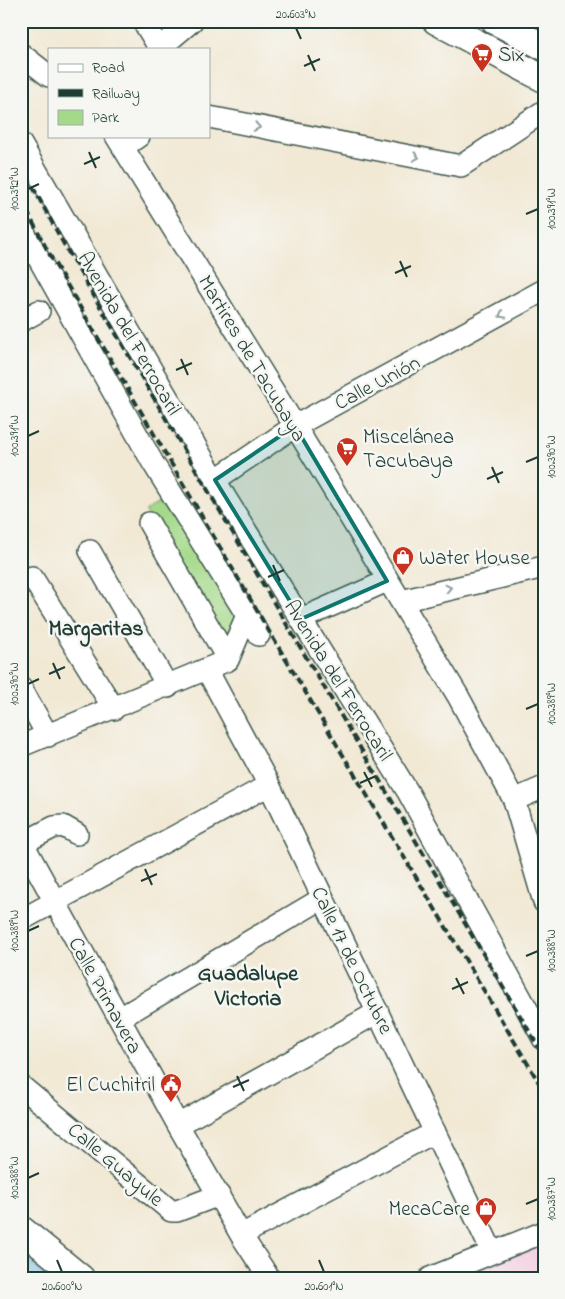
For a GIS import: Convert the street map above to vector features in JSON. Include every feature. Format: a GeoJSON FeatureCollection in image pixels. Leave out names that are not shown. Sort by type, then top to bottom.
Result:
{"type":"FeatureCollection","features":[{"type":"Feature","properties":{"kind":"main road"},"geometry":{"type":"LineString","coordinates":[[436,21],[544,79]]}},
{"type":"Feature","properties":{"kind":"main road"},"geometry":{"type":"LineString","coordinates":[[495,21],[544,47]]}},
{"type":"Feature","properties":{"kind":"main road"},"geometry":{"type":"LineString","coordinates":[[21,1229],[81,1278]]}},
{"type":"Feature","properties":{"kind":"street"},"geometry":{"type":"LineString","coordinates":[[143,21],[160,48],[192,21]]}},
{"type":"Feature","properties":{"kind":"street"},"geometry":{"type":"LineString","coordinates":[[21,54],[48,75]]}},
{"type":"Feature","properties":{"kind":"street"},"geometry":{"type":"LineString","coordinates":[[210,118],[461,166],[544,111]]}},
{"type":"Feature","properties":{"kind":"street","name":"Martires de Tacubaya"},"geometry":{"type":"LineString","coordinates":[[126,140],[387,581],[458,696],[514,800],[544,902]]}},
{"type":"Feature","properties":{"kind":"street","name":"Avenida del Ferrocaril"},"geometry":{"type":"LineString","coordinates":[[21,144],[215,480],[408,792],[544,1040]]}},
{"type":"Feature","properties":{"kind":"street","name":"Avenida del Ferrocaril"},"geometry":{"type":"LineString","coordinates":[[21,227],[153,462],[260,635]]}},
{"type":"Feature","properties":{"kind":"street","name":"Calle Unión"},"geometry":{"type":"LineString","coordinates":[[215,480],[295,426],[544,290]]}},
{"type":"Feature","properties":{"kind":"street"},"geometry":{"type":"LineString","coordinates":[[149,523],[228,660]]}},
{"type":"Feature","properties":{"kind":"street"},"geometry":{"type":"LineString","coordinates":[[90,551],[168,686]]}},
{"type":"Feature","properties":{"kind":"street"},"geometry":{"type":"LineString","coordinates":[[401,601],[544,567]]}},
{"type":"Feature","properties":{"kind":"street"},"geometry":{"type":"LineString","coordinates":[[32,577],[114,709]]}},
{"type":"Feature","properties":{"kind":"street"},"geometry":{"type":"LineString","coordinates":[[301,619],[387,581]]}},
{"type":"Feature","properties":{"kind":"street"},"geometry":{"type":"LineString","coordinates":[[21,746],[114,709],[228,660],[247,615]]}},
{"type":"Feature","properties":{"kind":"street","name":"Calle 17 de Octubre"},"geometry":{"type":"LineString","coordinates":[[207,670],[269,785],[492,1252]]}},
{"type":"Feature","properties":{"kind":"street"},"geometry":{"type":"LineString","coordinates":[[21,688],[48,736]]}},
{"type":"Feature","properties":{"kind":"street"},"geometry":{"type":"LineString","coordinates":[[21,920],[269,785]]}},
{"type":"Feature","properties":{"kind":"street"},"geometry":{"type":"LineString","coordinates":[[514,800],[544,787]]}},
{"type":"Feature","properties":{"kind":"street"},"geometry":{"type":"LineString","coordinates":[[22,842],[54,827],[63,826],[77,834]]}},
{"type":"Feature","properties":{"kind":"street","name":"Calle Primavera"},"geometry":{"type":"LineString","coordinates":[[22,842],[178,1125],[269,1278]]}},
{"type":"Feature","properties":{"kind":"street"},"geometry":{"type":"LineString","coordinates":[[120,1018],[323,898]]}},
{"type":"Feature","properties":{"kind":"street"},"geometry":{"type":"LineString","coordinates":[[178,1125],[378,1012]]}},
{"type":"Feature","properties":{"kind":"street"},"geometry":{"type":"LineString","coordinates":[[21,1074],[27,1091]]}},
{"type":"Feature","properties":{"kind":"street","name":"Calle Guayule"},"geometry":{"type":"LineString","coordinates":[[27,1091],[171,1211],[177,1211],[219,1195]]}},
{"type":"Feature","properties":{"kind":"street"},"geometry":{"type":"LineString","coordinates":[[242,1235],[435,1132]]}},
{"type":"Feature","properties":{"kind":"street"},"geometry":{"type":"LineString","coordinates":[[430,1278],[544,1232]]}},
{"type":"Feature","properties":{"kind":"highlighted area"},"geometry":{"type":"Polygon","coordinates":[[[295,426],[387,581],[301,619],[215,480],[295,426]]]}},
{"type":"Feature","properties":{"kind":"shaded area"},"geometry":{"type":"Polygon","coordinates":[[[544,1243],[544,1278],[457,1278],[544,1243]]]}},
{"type":"Feature","properties":{"kind":"green space"},"geometry":{"type":"Polygon","coordinates":[[[171,496],[240,613],[227,651],[145,511],[171,496]]]}},
{"type":"Feature","properties":{"kind":"water"},"geometry":{"type":"Polygon","coordinates":[[[21,1249],[58,1278],[21,1278],[21,1249]]]}},
{"type":"Feature","properties":{"kind":"railway"},"geometry":{"type":"LineString","coordinates":[[21,165],[67,250],[284,620],[544,1056]]}},
{"type":"Feature","properties":{"kind":"railway"},"geometry":{"type":"LineString","coordinates":[[21,200],[52,259],[270,633],[544,1091]]}},
{"type":"Feature","properties":{"kind":"place","name":"Six"},"geometry":{"type":"Point","coordinates":[482,73]}},
{"type":"Feature","properties":{"kind":"place","name":"Miscelánea Tacubaya"},"geometry":{"type":"Point","coordinates":[347,467]}},
{"type":"Feature","properties":{"kind":"place","name":"Water House"},"geometry":{"type":"Point","coordinates":[403,576]}},
{"type":"Feature","properties":{"kind":"place","name":"El Cuchitril"},"geometry":{"type":"Point","coordinates":[171,1103]}},
{"type":"Feature","properties":{"kind":"place","name":"MecaCare"},"geometry":{"type":"Point","coordinates":[486,1227]}},
{"type":"Feature","properties":{"kind":"district","name":"Margaritas"},"geometry":{"type":"Point","coordinates":[96,627]}},
{"type":"Feature","properties":{"kind":"district","name":"Guadalupe Victoria"},"geometry":{"type":"Point","coordinates":[248,984]}}]}
